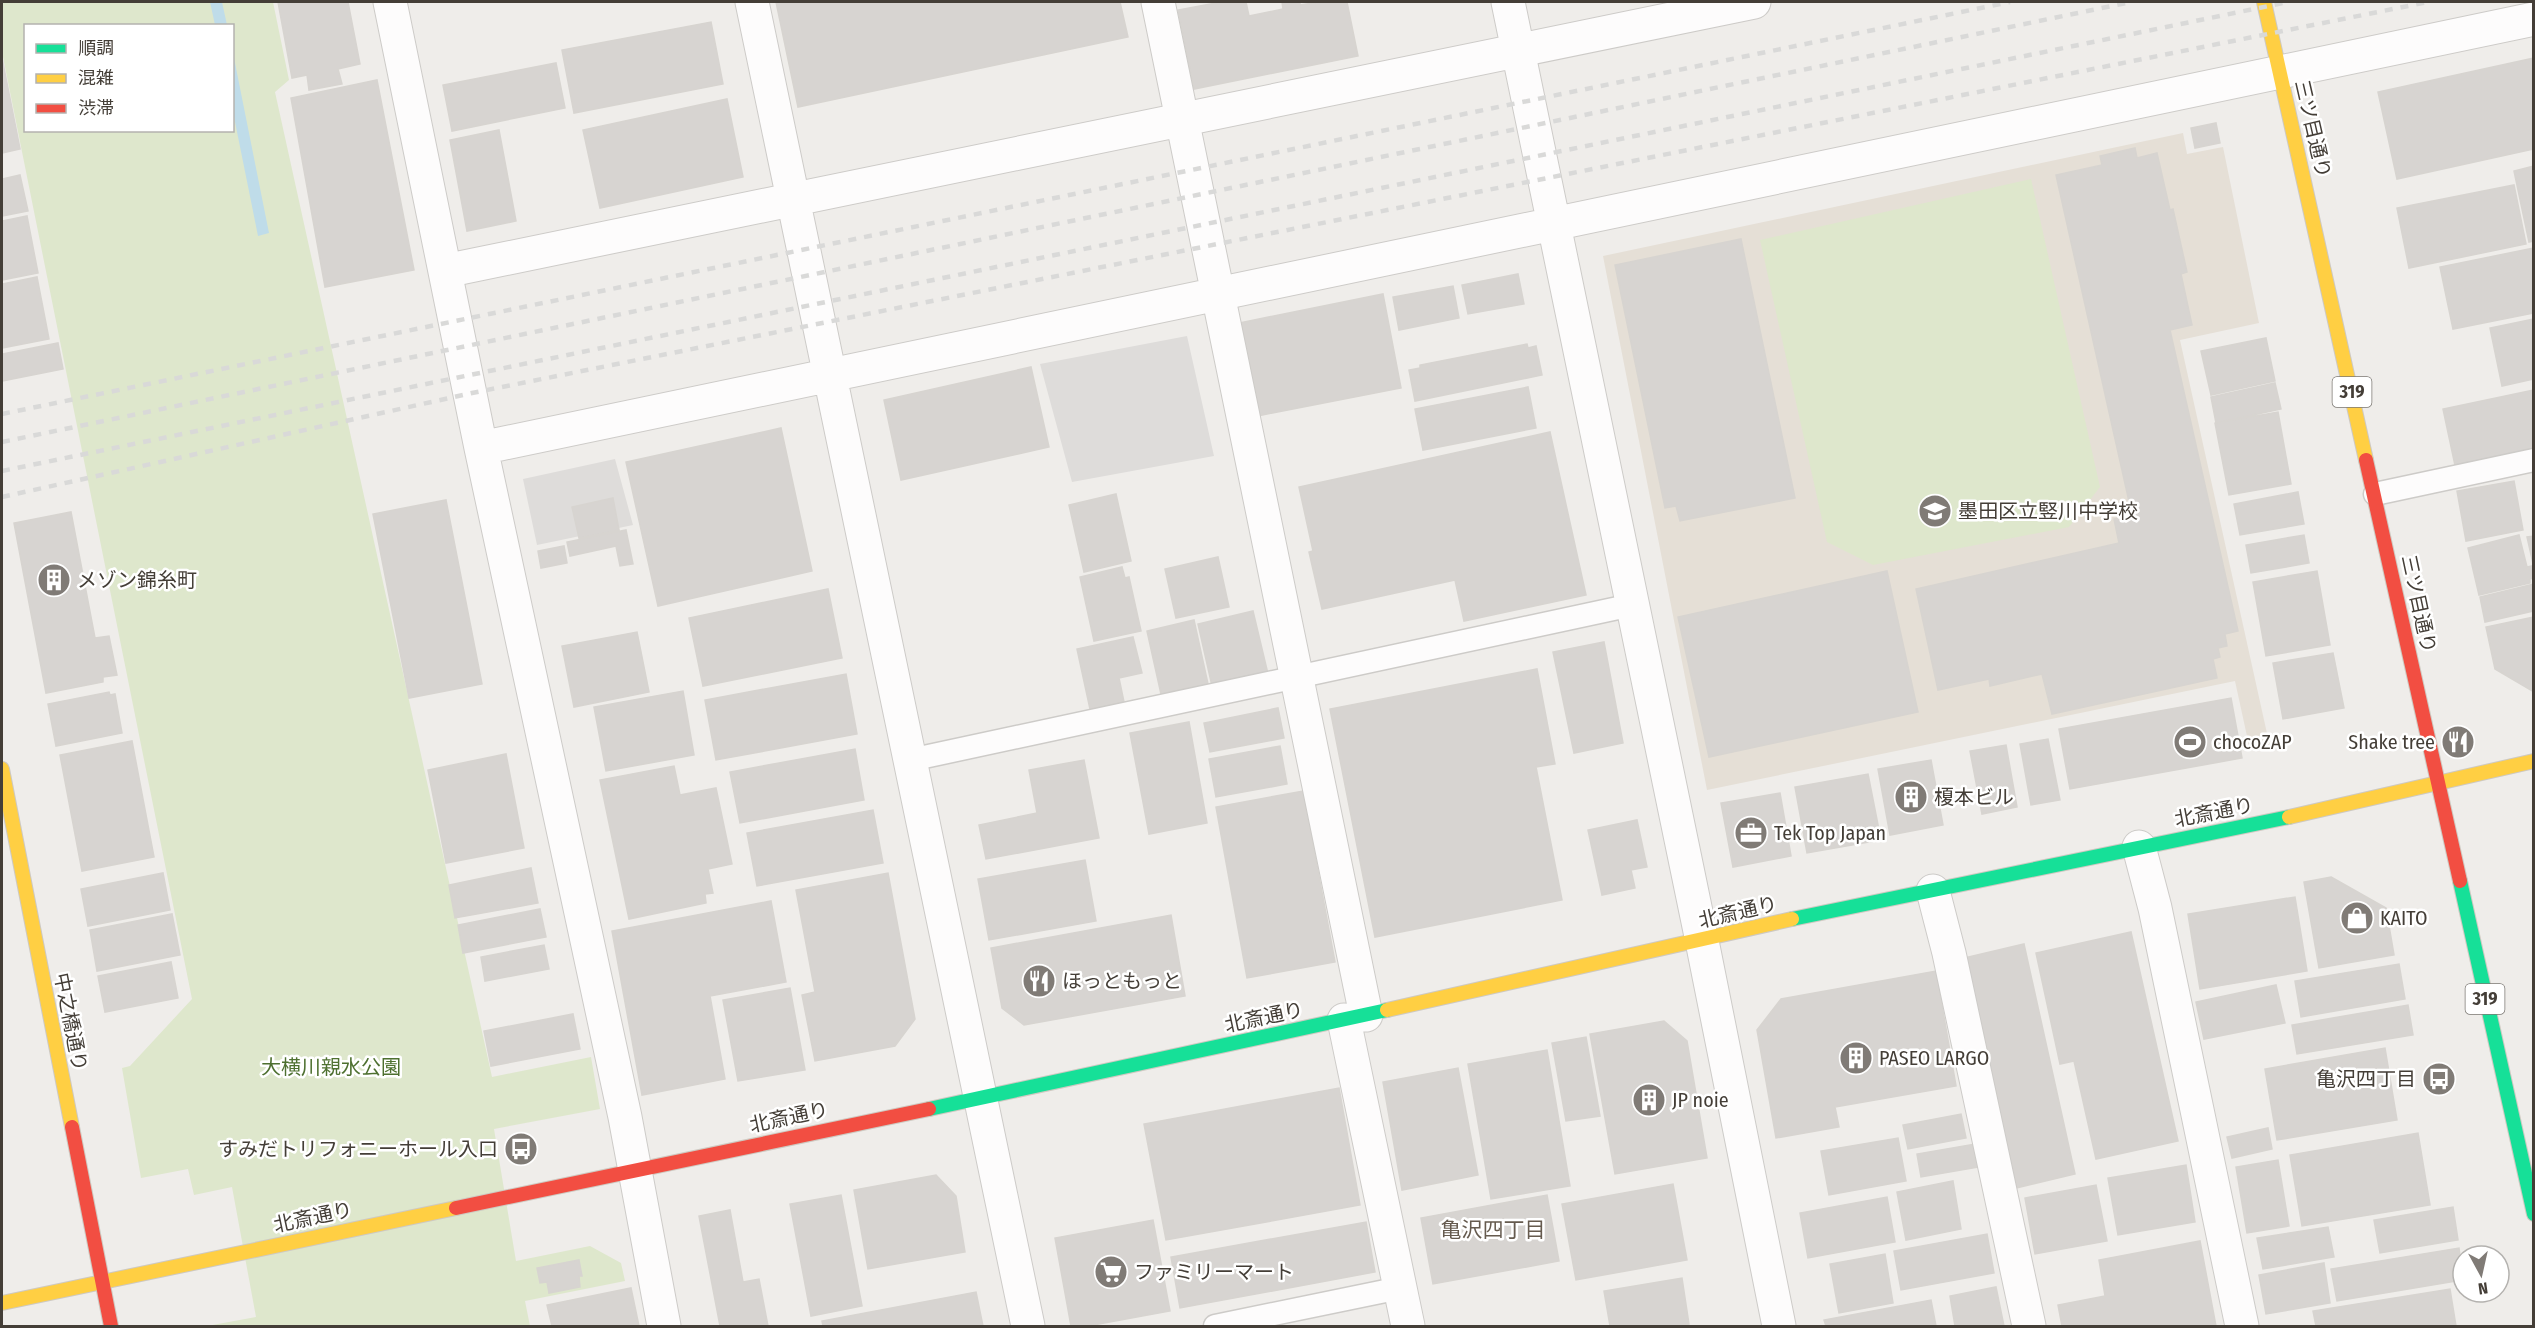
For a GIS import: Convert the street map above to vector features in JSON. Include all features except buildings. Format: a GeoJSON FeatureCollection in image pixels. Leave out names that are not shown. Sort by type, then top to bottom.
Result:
{"type":"FeatureCollection","features":[{"type":"Feature","properties":{"kind":"street"},"geometry":{"type":"LineString","coordinates":[[390,2],[481,448],[635,1169],[643,1223],[664,1326]]}},
{"type":"Feature","properties":{"kind":"street"},"geometry":{"type":"LineString","coordinates":[[752,2],[1028,1326]]}},
{"type":"Feature","properties":{"kind":"street"},"geometry":{"type":"LineString","coordinates":[[1158,2],[1297,677],[1408,1326]]}},
{"type":"Feature","properties":{"kind":"street"},"geometry":{"type":"LineString","coordinates":[[1508,2],[1702,940],[1779,1326]]}},
{"type":"Feature","properties":{"kind":"street"},"geometry":{"type":"LineString","coordinates":[[445,270],[1754,2]]}},
{"type":"Feature","properties":{"kind":"street","name":"三ツ目通り"},"geometry":{"type":"LineString","coordinates":[[2264,2],[2534,1214]]}},
{"type":"Feature","properties":{"kind":"street"},"geometry":{"type":"LineString","coordinates":[[481,448],[2534,19]]}},
{"type":"Feature","properties":{"kind":"street","name":"北斎通り"},"geometry":{"type":"LineString","coordinates":[[2,1303],[1355,1018],[1702,940],[2347,805],[2534,762]]}},
{"type":"Feature","properties":{"kind":"street","name":"中之橋通り"},"geometry":{"type":"LineString","coordinates":[[2,769],[111,1326]]}},
{"type":"Feature","properties":{"kind":"street"},"geometry":{"type":"LineString","coordinates":[[2139,847],[2155,908],[2242,1326]]}},
{"type":"Feature","properties":{"kind":"street"},"geometry":{"type":"LineString","coordinates":[[1933,891],[1951,961],[2029,1326]]}},
{"type":"Feature","properties":{"kind":"lane"},"geometry":{"type":"LineString","coordinates":[[2375,494],[2534,460]]}},
{"type":"Feature","properties":{"kind":"lane"},"geometry":{"type":"LineString","coordinates":[[910,760],[1632,605]]}},
{"type":"Feature","properties":{"kind":"lane"},"geometry":{"type":"LineString","coordinates":[[1215,1326],[1400,1288]]}},
{"type":"Feature","properties":{"kind":"shaded area","name":"墨田区立竪川中学校"},"geometry":{"type":"Polygon","coordinates":[[[2183,133],[2187,154],[2223,147],[2259,323],[2180,340],[2270,747],[2250,750],[2235,681],[1707,790],[1603,256],[2183,133]]]}},
{"type":"Feature","properties":{"kind":"shaded area"},"geometry":{"type":"Polygon","coordinates":[[[1187,336],[1214,456],[1072,482],[1040,364],[1187,336]]]}},
{"type":"Feature","properties":{"kind":"shaded area"},"geometry":{"type":"Polygon","coordinates":[[[615,459],[633,525],[537,545],[523,479],[615,459]]]}},
{"type":"Feature","properties":{"kind":"green space","name":"大横川親水公園"},"geometry":{"type":"Polygon","coordinates":[[[2,2],[273,2],[289,80],[275,92],[492,1077],[591,1057],[600,1109],[494,1129],[516,1261],[590,1246],[621,1263],[625,1281],[525,1301],[530,1326],[207,1326],[256,1317],[232,1187],[194,1195],[188,1169],[141,1178],[122,1068],[130,1066],[192,999],[2,52],[2,2]]]}},
{"type":"Feature","properties":{"kind":"green space"},"geometry":{"type":"Polygon","coordinates":[[[2031,179],[2100,487],[2069,527],[1873,565],[1827,542],[1760,240],[2031,179]]]}},
{"type":"Feature","properties":{"kind":"water"},"geometry":{"type":"Polygon","coordinates":[[[210,2],[222,2],[227,24],[215,24],[210,2]]]}},
{"type":"Feature","properties":{"kind":"water"},"geometry":{"type":"Polygon","coordinates":[[[234,58],[269,233],[258,236],[234,117],[234,58]]]}},
{"type":"Feature","properties":{"kind":"railway"},"geometry":{"type":"LineString","coordinates":[[2,414],[2010,2]]}},
{"type":"Feature","properties":{"kind":"railway"},"geometry":{"type":"LineString","coordinates":[[2,442],[2131,2]]}},
{"type":"Feature","properties":{"kind":"railway"},"geometry":{"type":"LineString","coordinates":[[2,471],[2288,2]]}},
{"type":"Feature","properties":{"kind":"railway"},"geometry":{"type":"LineString","coordinates":[[2,497],[472,393],[2428,2]]}},
{"type":"Feature","properties":{"kind":"traffic: fast"},"geometry":{"type":"LineString","coordinates":[[1792,919],[2289,817]]}},
{"type":"Feature","properties":{"kind":"traffic: fast"},"geometry":{"type":"LineString","coordinates":[[2460,881],[2534,1214]]}},
{"type":"Feature","properties":{"kind":"traffic: fast"},"geometry":{"type":"LineString","coordinates":[[929,1109],[1387,1010]]}},
{"type":"Feature","properties":{"kind":"traffic: slow"},"geometry":{"type":"LineString","coordinates":[[2264,2],[2366,460]]}},
{"type":"Feature","properties":{"kind":"traffic: slow"},"geometry":{"type":"LineString","coordinates":[[2289,817],[2534,761]]}},
{"type":"Feature","properties":{"kind":"traffic: slow"},"geometry":{"type":"LineString","coordinates":[[2,769],[72,1127]]}},
{"type":"Feature","properties":{"kind":"traffic: slow"},"geometry":{"type":"LineString","coordinates":[[1387,1010],[1792,919]]}},
{"type":"Feature","properties":{"kind":"traffic: slow"},"geometry":{"type":"LineString","coordinates":[[2,1303],[456,1208]]}},
{"type":"Feature","properties":{"kind":"traffic: jam"},"geometry":{"type":"LineString","coordinates":[[2366,460],[2460,881]]}},
{"type":"Feature","properties":{"kind":"traffic: jam"},"geometry":{"type":"LineString","coordinates":[[456,1208],[929,1109]]}},
{"type":"Feature","properties":{"kind":"traffic: jam"},"geometry":{"type":"LineString","coordinates":[[72,1127],[111,1326]]}},
{"type":"Feature","properties":{"kind":"place","name":"墨田区立竪川中学校"},"geometry":{"type":"Point","coordinates":[1935,511]}},
{"type":"Feature","properties":{"kind":"place","name":"メゾン錦糸町"},"geometry":{"type":"Point","coordinates":[54,580]}},
{"type":"Feature","properties":{"kind":"place","name":"chocoZAP"},"geometry":{"type":"Point","coordinates":[2190,742]}},
{"type":"Feature","properties":{"kind":"place","name":"Shake tree"},"geometry":{"type":"Point","coordinates":[2458,742]}},
{"type":"Feature","properties":{"kind":"place","name":"榎本ビル"},"geometry":{"type":"Point","coordinates":[1911,797]}},
{"type":"Feature","properties":{"kind":"place","name":"Tek Top Japan"},"geometry":{"type":"Point","coordinates":[1751,833]}},
{"type":"Feature","properties":{"kind":"place","name":"KAITO"},"geometry":{"type":"Point","coordinates":[2357,918]}},
{"type":"Feature","properties":{"kind":"place","name":"ほっともっと"},"geometry":{"type":"Point","coordinates":[1039,981]}},
{"type":"Feature","properties":{"kind":"place","name":"PASEO LARGO"},"geometry":{"type":"Point","coordinates":[1856,1058]}},
{"type":"Feature","properties":{"kind":"place","name":"亀沢四丁目"},"geometry":{"type":"Point","coordinates":[2439,1079]}},
{"type":"Feature","properties":{"kind":"place","name":"JP noie"},"geometry":{"type":"Point","coordinates":[1649,1100]}},
{"type":"Feature","properties":{"kind":"place","name":"すみだトリフォニーホール入口"},"geometry":{"type":"Point","coordinates":[521,1149]}},
{"type":"Feature","properties":{"kind":"place","name":"ファミリーマート"},"geometry":{"type":"Point","coordinates":[1111,1272]}},
{"type":"Feature","properties":{"kind":"district","name":"亀沢四丁目"},"geometry":{"type":"Point","coordinates":[1493,1230]}}]}
